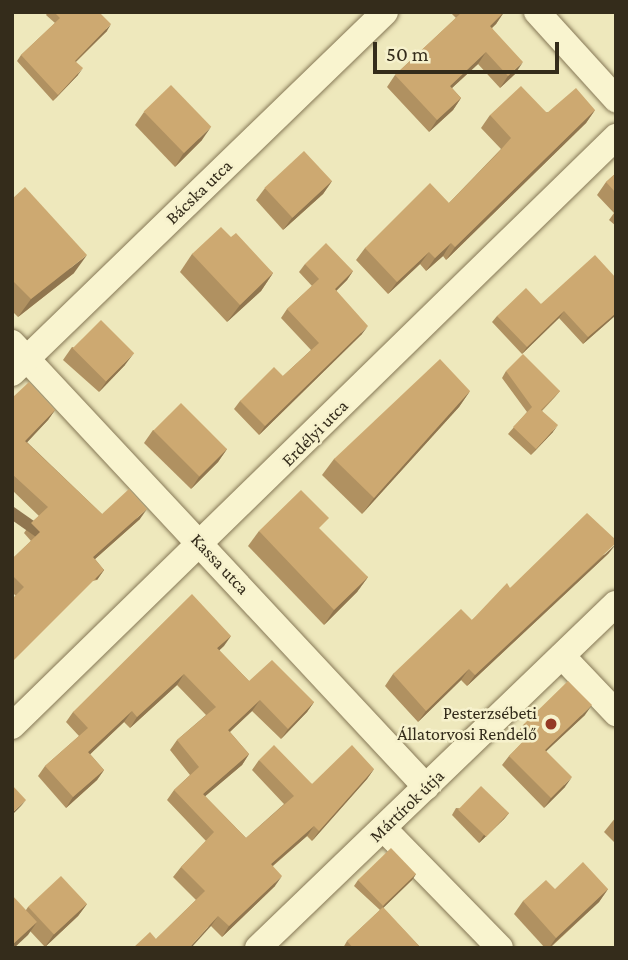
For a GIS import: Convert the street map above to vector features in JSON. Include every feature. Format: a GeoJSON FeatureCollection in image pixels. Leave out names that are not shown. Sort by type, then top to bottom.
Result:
{"type":"FeatureCollection","features":[{"type":"Feature","properties":{"kind":"street","name":"Bácska utca"},"geometry":{"type":"LineString","coordinates":[[17,358],[385,12]]}},
{"type":"Feature","properties":{"kind":"street"},"geometry":{"type":"LineString","coordinates":[[537,12],[616,99]]}},
{"type":"Feature","properties":{"kind":"street","name":"Erdélyi utca"},"geometry":{"type":"LineString","coordinates":[[12,726],[203,544],[616,137]]}},
{"type":"Feature","properties":{"kind":"street","name":"Kassa utca"},"geometry":{"type":"LineString","coordinates":[[17,358],[203,544],[426,787]]}},
{"type":"Feature","properties":{"kind":"street","name":"Mártírok útja"},"geometry":{"type":"LineString","coordinates":[[258,948],[616,604]]}},
{"type":"Feature","properties":{"kind":"street"},"geometry":{"type":"LineString","coordinates":[[562,656],[616,713]]}},
{"type":"Feature","properties":{"kind":"street"},"geometry":{"type":"LineString","coordinates":[[384,829],[500,948]]}},
{"type":"Feature","properties":{"kind":"building"},"geometry":{"type":"Polygon","coordinates":[[[54,12],[99,12],[111,24],[75,61],[83,68],[58,95],[21,55],[60,18],[54,12]]]}},
{"type":"Feature","properties":{"kind":"building"},"geometry":{"type":"Polygon","coordinates":[[[462,12],[504,12],[490,26],[523,62],[508,76],[486,52],[450,86],[461,98],[437,120],[395,75],[462,12]]]}},
{"type":"Feature","properties":{"kind":"building"},"geometry":{"type":"Polygon","coordinates":[[[171,85],[211,127],[184,153],[144,111],[171,85]]]}},
{"type":"Feature","properties":{"kind":"building"},"geometry":{"type":"Polygon","coordinates":[[[521,86],[547,113],[576,88],[595,110],[455,247],[451,243],[435,258],[429,252],[397,282],[365,248],[430,183],[449,203],[497,154],[511,138],[490,115],[521,86]]]}},
{"type":"Feature","properties":{"kind":"building"},"geometry":{"type":"Polygon","coordinates":[[[304,151],[332,181],[292,218],[265,188],[304,151]]]}},
{"type":"Feature","properties":{"kind":"building"},"geometry":{"type":"Polygon","coordinates":[[[616,173],[616,193],[606,182],[616,173]]]}},
{"type":"Feature","properties":{"kind":"building"},"geometry":{"type":"Polygon","coordinates":[[[25,187],[87,255],[31,299],[12,280],[12,199],[25,187]]]}},
{"type":"Feature","properties":{"kind":"building"},"geometry":{"type":"Polygon","coordinates":[[[221,227],[231,237],[236,233],[273,273],[240,305],[192,254],[221,227]]]}},
{"type":"Feature","properties":{"kind":"building"},"geometry":{"type":"Polygon","coordinates":[[[326,243],[353,271],[335,289],[368,326],[265,426],[240,401],[274,367],[283,376],[319,343],[287,309],[319,279],[305,264],[326,243]]]}},
{"type":"Feature","properties":{"kind":"building"},"geometry":{"type":"Polygon","coordinates":[[[595,255],[616,278],[616,313],[588,337],[564,311],[527,347],[497,316],[526,288],[541,304],[595,255]]]}},
{"type":"Feature","properties":{"kind":"building"},"geometry":{"type":"Polygon","coordinates":[[[101,320],[134,353],[106,382],[73,348],[101,320]]]}},
{"type":"Feature","properties":{"kind":"building"},"geometry":{"type":"Polygon","coordinates":[[[523,354],[560,391],[541,410],[558,425],[536,449],[513,427],[532,407],[506,371],[523,354]]]}},
{"type":"Feature","properties":{"kind":"building"},"geometry":{"type":"Polygon","coordinates":[[[440,359],[470,391],[374,498],[334,459],[440,359]]]}},
{"type":"Feature","properties":{"kind":"building"},"geometry":{"type":"Polygon","coordinates":[[[29,382],[55,410],[25,441],[102,514],[129,489],[147,509],[93,557],[104,570],[12,662],[12,599],[24,587],[12,575],[12,559],[40,532],[31,523],[48,507],[12,474],[12,398],[29,382]]]}},
{"type":"Feature","properties":{"kind":"building"},"geometry":{"type":"Polygon","coordinates":[[[181,403],[227,449],[199,477],[153,431],[181,403]]]}},
{"type":"Feature","properties":{"kind":"building"},"geometry":{"type":"Polygon","coordinates":[[[301,490],[329,518],[319,528],[368,577],[334,610],[259,531],[301,490]]]}},
{"type":"Feature","properties":{"kind":"building"},"geometry":{"type":"Polygon","coordinates":[[[587,513],[616,543],[475,675],[469,669],[426,711],[393,674],[461,609],[472,620],[507,583],[510,588],[587,513]]]}},
{"type":"Feature","properties":{"kind":"building"},"geometry":{"type":"Polygon","coordinates":[[[192,594],[231,636],[217,648],[249,681],[272,660],[314,702],[288,729],[260,700],[228,730],[249,754],[203,794],[246,838],[294,796],[259,760],[274,745],[312,784],[352,745],[374,769],[319,831],[314,826],[271,864],[282,876],[229,926],[218,916],[189,948],[133,948],[150,932],[156,939],[205,891],[181,867],[214,832],[174,790],[199,767],[177,740],[216,707],[184,674],[137,717],[132,711],[88,752],[104,770],[73,797],[45,766],[88,728],[73,712],[192,594]]]}},
{"type":"Feature","properties":{"kind":"building"},"geometry":{"type":"Polygon","coordinates":[[[568,681],[592,705],[545,750],[572,777],[551,798],[509,756],[532,732],[524,724],[568,681]]]}},
{"type":"Feature","properties":{"kind":"building"},"geometry":{"type":"Polygon","coordinates":[[[12,785],[26,800],[12,813],[12,785]]]}},
{"type":"Feature","properties":{"kind":"building"},"geometry":{"type":"Polygon","coordinates":[[[481,786],[509,813],[486,837],[458,810],[481,786]]]}},
{"type":"Feature","properties":{"kind":"building"},"geometry":{"type":"Polygon","coordinates":[[[391,848],[416,874],[383,906],[358,880],[391,848]]]}},
{"type":"Feature","properties":{"kind":"building"},"geometry":{"type":"Polygon","coordinates":[[[583,862],[608,889],[556,938],[523,901],[546,880],[555,889],[583,862]]]}},
{"type":"Feature","properties":{"kind":"building"},"geometry":{"type":"Polygon","coordinates":[[[61,876],[87,904],[54,934],[28,907],[61,876]]]}},
{"type":"Feature","properties":{"kind":"building"},"geometry":{"type":"Polygon","coordinates":[[[12,895],[37,922],[12,945],[12,895]]]}},
{"type":"Feature","properties":{"kind":"building"},"geometry":{"type":"Polygon","coordinates":[[[383,907],[421,948],[353,948],[347,941],[383,907]]]}},
{"type":"Feature","properties":{"kind":"place","name":"Pesterzsébeti Állatorvosi Rendelő"},"geometry":{"type":"Point","coordinates":[551,724]}}]}
